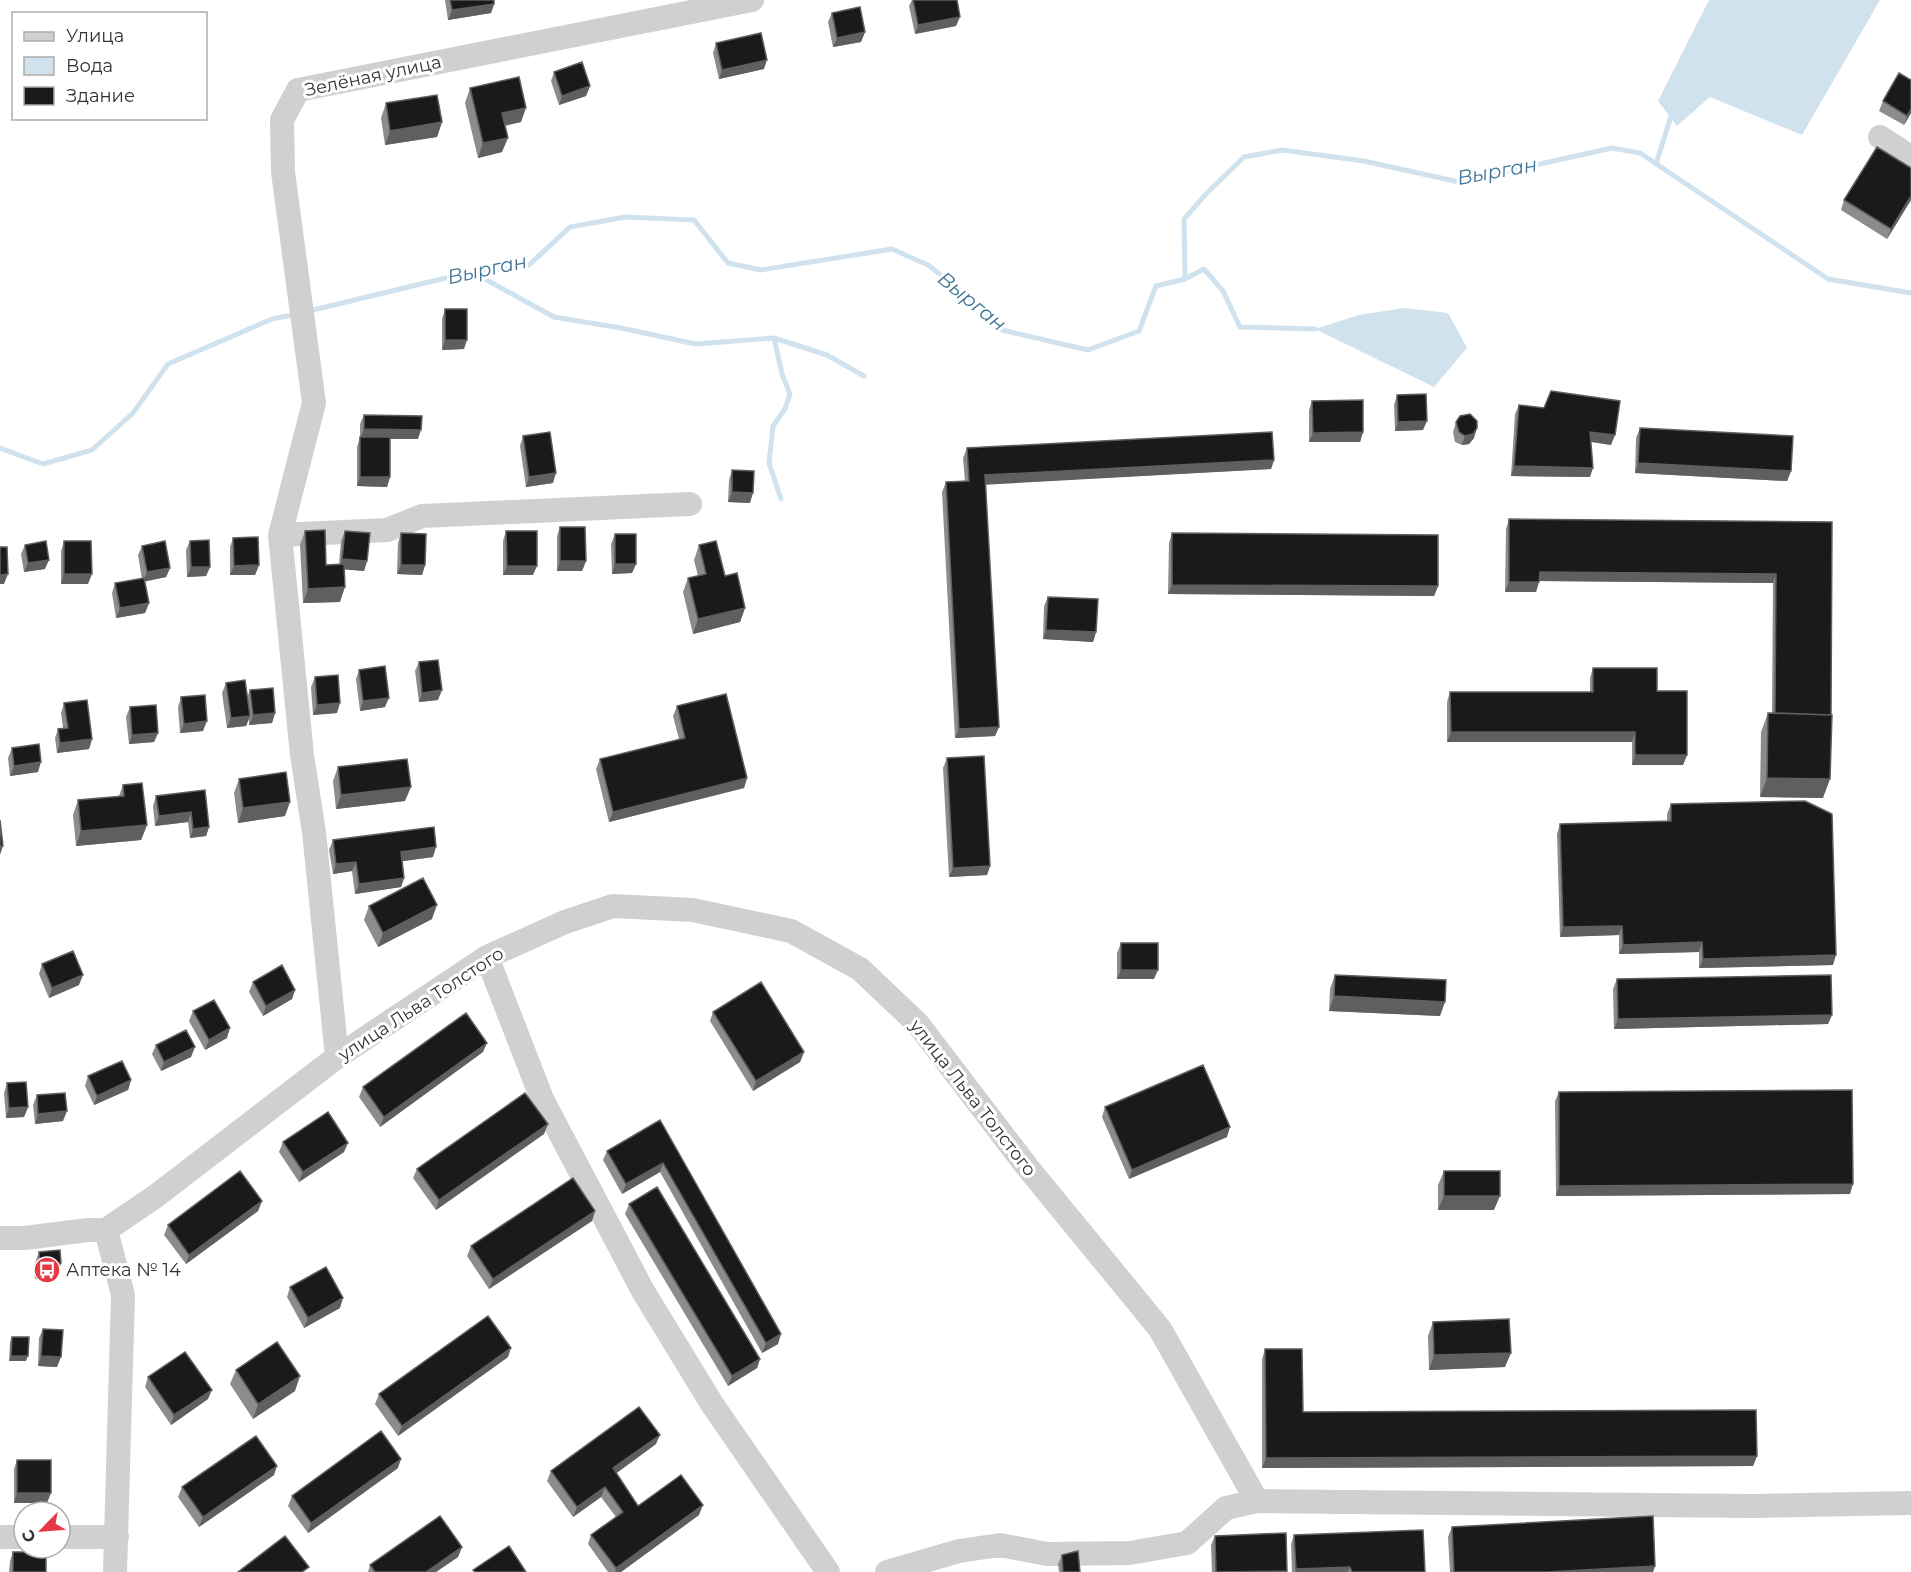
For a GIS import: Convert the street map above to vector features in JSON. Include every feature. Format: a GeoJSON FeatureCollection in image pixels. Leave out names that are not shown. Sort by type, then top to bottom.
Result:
{"type":"FeatureCollection","features":[{"type":"Feature","properties":{"kind":"street","name":"Зелёная улица"},"geometry":{"type":"LineString","coordinates":[[280,535],[314,403],[283,172],[282,120],[298,90],[753,0]]}},
{"type":"Feature","properties":{"kind":"street"},"geometry":{"type":"LineString","coordinates":[[1880,137],[1911,157]]}},
{"type":"Feature","properties":{"kind":"street"},"geometry":{"type":"LineString","coordinates":[[337,1057],[314,832],[302,755],[280,535],[387,530],[422,516],[690,504]]}},
{"type":"Feature","properties":{"kind":"street","name":"улица Льва Толстого"},"geometry":{"type":"LineString","coordinates":[[106,1230],[156,1196],[337,1057],[487,957],[565,922],[613,906],[693,910],[791,931],[860,969],[918,1024],[1028,1168],[1161,1329],[1257,1501]]}},
{"type":"Feature","properties":{"kind":"street"},"geometry":{"type":"LineString","coordinates":[[487,957],[542,1099],[643,1291],[712,1404],[828,1572]]}},
{"type":"Feature","properties":{"kind":"street"},"geometry":{"type":"LineString","coordinates":[[0,1238],[25,1238],[106,1230],[123,1296],[115,1572]]}},
{"type":"Feature","properties":{"kind":"street"},"geometry":{"type":"LineString","coordinates":[[887,1572],[959,1551],[1000,1545],[1047,1554],[1130,1553],[1187,1543],[1226,1508],[1257,1501],[1739,1506],[1911,1503]]}},
{"type":"Feature","properties":{"kind":"street"},"geometry":{"type":"LineString","coordinates":[[72,1537],[117,1537]]}},
{"type":"Feature","properties":{"kind":"water"},"geometry":{"type":"Polygon","coordinates":[[[1709,0],[1880,0],[1802,135],[1710,97],[1677,126],[1658,101],[1709,0]]]}},
{"type":"Feature","properties":{"kind":"water"},"geometry":{"type":"Polygon","coordinates":[[[1404,308],[1448,313],[1467,348],[1434,387],[1315,329],[1359,315],[1404,308]]]}},
{"type":"Feature","properties":{"kind":"building"},"geometry":{"type":"Polygon","coordinates":[[[450,0],[494,0],[494,4],[452,10],[450,0]]]}},
{"type":"Feature","properties":{"kind":"building"},"geometry":{"type":"Polygon","coordinates":[[[913,0],[957,0],[960,17],[918,25],[913,0]]]}},
{"type":"Feature","properties":{"kind":"building"},"geometry":{"type":"Polygon","coordinates":[[[860,7],[865,32],[837,38],[832,13],[860,7]]]}},
{"type":"Feature","properties":{"kind":"building"},"geometry":{"type":"Polygon","coordinates":[[[761,33],[767,60],[722,70],[716,43],[761,33]]]}},
{"type":"Feature","properties":{"kind":"building"},"geometry":{"type":"Polygon","coordinates":[[[582,62],[590,86],[562,96],[554,72],[582,62]]]}},
{"type":"Feature","properties":{"kind":"building"},"geometry":{"type":"Polygon","coordinates":[[[1899,73],[1911,80],[1911,109],[1907,116],[1883,101],[1899,73]]]}},
{"type":"Feature","properties":{"kind":"building"},"geometry":{"type":"Polygon","coordinates":[[[519,77],[526,108],[502,113],[508,138],[483,143],[470,88],[519,77]]]}},
{"type":"Feature","properties":{"kind":"building"},"geometry":{"type":"Polygon","coordinates":[[[437,95],[442,122],[390,131],[386,103],[437,95]]]}},
{"type":"Feature","properties":{"kind":"building"},"geometry":{"type":"Polygon","coordinates":[[[1877,147],[1911,168],[1911,196],[1891,229],[1844,200],[1877,147]]]}},
{"type":"Feature","properties":{"kind":"building"},"geometry":{"type":"Polygon","coordinates":[[[445,309],[467,309],[467,340],[445,340],[445,309]]]}},
{"type":"Feature","properties":{"kind":"building"},"geometry":{"type":"Polygon","coordinates":[[[1551,391],[1620,401],[1615,435],[1590,432],[1593,468],[1514,466],[1519,405],[1544,408],[1551,391]]]}},
{"type":"Feature","properties":{"kind":"building"},"geometry":{"type":"Polygon","coordinates":[[[1426,394],[1427,421],[1398,422],[1397,395],[1426,394]]]}},
{"type":"Feature","properties":{"kind":"building"},"geometry":{"type":"Polygon","coordinates":[[[1363,400],[1363,432],[1313,433],[1312,401],[1363,400]]]}},
{"type":"Feature","properties":{"kind":"building"},"geometry":{"type":"Polygon","coordinates":[[[1470,414],[1477,421],[1477,428],[1473,434],[1465,436],[1459,432],[1456,422],[1460,416],[1470,414]]]}},
{"type":"Feature","properties":{"kind":"building"},"geometry":{"type":"Polygon","coordinates":[[[364,415],[422,416],[421,430],[364,429],[364,415]]]}},
{"type":"Feature","properties":{"kind":"building"},"geometry":{"type":"Polygon","coordinates":[[[1640,428],[1793,436],[1791,471],[1638,463],[1640,428]]]}},
{"type":"Feature","properties":{"kind":"building"},"geometry":{"type":"Polygon","coordinates":[[[550,432],[556,473],[529,477],[523,436],[550,432]]]}},
{"type":"Feature","properties":{"kind":"building"},"geometry":{"type":"Polygon","coordinates":[[[1272,432],[1274,460],[985,475],[999,727],[959,729],[946,482],[969,481],[967,448],[1272,432]]]}},
{"type":"Feature","properties":{"kind":"building"},"geometry":{"type":"Polygon","coordinates":[[[360,437],[390,437],[390,477],[360,477],[360,437]]]}},
{"type":"Feature","properties":{"kind":"building"},"geometry":{"type":"Polygon","coordinates":[[[732,470],[754,471],[753,493],[732,492],[732,470]]]}},
{"type":"Feature","properties":{"kind":"building"},"geometry":{"type":"Polygon","coordinates":[[[1509,519],[1832,522],[1831,715],[1775,713],[1776,574],[1540,572],[1539,582],[1509,582],[1509,519]]]}},
{"type":"Feature","properties":{"kind":"building"},"geometry":{"type":"Polygon","coordinates":[[[560,527],[585,527],[586,561],[560,561],[560,527]]]}},
{"type":"Feature","properties":{"kind":"building"},"geometry":{"type":"Polygon","coordinates":[[[325,530],[326,565],[344,564],[345,587],[308,589],[305,531],[325,530]]]}},
{"type":"Feature","properties":{"kind":"building"},"geometry":{"type":"Polygon","coordinates":[[[345,531],[370,533],[367,561],[342,559],[345,531]]]}},
{"type":"Feature","properties":{"kind":"building"},"geometry":{"type":"Polygon","coordinates":[[[506,531],[537,531],[537,566],[507,566],[506,531]]]}},
{"type":"Feature","properties":{"kind":"building"},"geometry":{"type":"Polygon","coordinates":[[[401,533],[426,534],[425,565],[401,565],[401,533]]]}},
{"type":"Feature","properties":{"kind":"building"},"geometry":{"type":"Polygon","coordinates":[[[1172,533],[1438,535],[1438,586],[1172,585],[1172,533]]]}},
{"type":"Feature","properties":{"kind":"building"},"geometry":{"type":"Polygon","coordinates":[[[615,534],[636,534],[636,564],[615,564],[615,534]]]}},
{"type":"Feature","properties":{"kind":"building"},"geometry":{"type":"Polygon","coordinates":[[[258,537],[259,565],[234,566],[233,538],[258,537]]]}},
{"type":"Feature","properties":{"kind":"building"},"geometry":{"type":"Polygon","coordinates":[[[209,540],[210,567],[191,567],[190,541],[209,540]]]}},
{"type":"Feature","properties":{"kind":"building"},"geometry":{"type":"Polygon","coordinates":[[[46,541],[49,560],[28,563],[25,545],[46,541]]]}},
{"type":"Feature","properties":{"kind":"building"},"geometry":{"type":"Polygon","coordinates":[[[64,541],[91,541],[92,574],[64,574],[64,541]]]}},
{"type":"Feature","properties":{"kind":"building"},"geometry":{"type":"Polygon","coordinates":[[[165,541],[170,568],[147,572],[142,546],[165,541]]]}},
{"type":"Feature","properties":{"kind":"building"},"geometry":{"type":"Polygon","coordinates":[[[716,541],[725,576],[737,573],[745,608],[698,619],[688,578],[706,574],[699,545],[716,541]]]}},
{"type":"Feature","properties":{"kind":"building"},"geometry":{"type":"Polygon","coordinates":[[[0,547],[7,547],[8,574],[0,575],[0,547]]]}},
{"type":"Feature","properties":{"kind":"building"},"geometry":{"type":"Polygon","coordinates":[[[144,578],[149,603],[120,608],[115,583],[144,578]]]}},
{"type":"Feature","properties":{"kind":"building"},"geometry":{"type":"Polygon","coordinates":[[[1048,597],[1098,599],[1096,632],[1046,630],[1048,597]]]}},
{"type":"Feature","properties":{"kind":"building"},"geometry":{"type":"Polygon","coordinates":[[[438,660],[442,690],[422,693],[419,662],[438,660]]]}},
{"type":"Feature","properties":{"kind":"building"},"geometry":{"type":"Polygon","coordinates":[[[385,666],[389,698],[363,701],[359,670],[385,666]]]}},
{"type":"Feature","properties":{"kind":"building"},"geometry":{"type":"Polygon","coordinates":[[[1593,668],[1657,668],[1657,691],[1687,691],[1687,755],[1635,755],[1635,732],[1451,732],[1450,692],[1593,692],[1593,668]]]}},
{"type":"Feature","properties":{"kind":"building"},"geometry":{"type":"Polygon","coordinates":[[[338,675],[340,703],[317,705],[315,677],[338,675]]]}},
{"type":"Feature","properties":{"kind":"building"},"geometry":{"type":"Polygon","coordinates":[[[245,680],[250,716],[231,718],[226,683],[245,680]]]}},
{"type":"Feature","properties":{"kind":"building"},"geometry":{"type":"Polygon","coordinates":[[[273,688],[275,713],[253,715],[250,690],[273,688]]]}},
{"type":"Feature","properties":{"kind":"building"},"geometry":{"type":"Polygon","coordinates":[[[726,694],[747,778],[613,812],[600,759],[685,738],[677,706],[726,694]]]}},
{"type":"Feature","properties":{"kind":"building"},"geometry":{"type":"Polygon","coordinates":[[[205,695],[207,721],[184,724],[181,697],[205,695]]]}},
{"type":"Feature","properties":{"kind":"building"},"geometry":{"type":"Polygon","coordinates":[[[87,700],[92,739],[60,743],[58,729],[68,728],[64,703],[87,700]]]}},
{"type":"Feature","properties":{"kind":"building"},"geometry":{"type":"Polygon","coordinates":[[[156,705],[158,733],[132,735],[130,707],[156,705]]]}},
{"type":"Feature","properties":{"kind":"building"},"geometry":{"type":"Polygon","coordinates":[[[1768,713],[1832,715],[1830,779],[1767,778],[1768,713]]]}},
{"type":"Feature","properties":{"kind":"building"},"geometry":{"type":"Polygon","coordinates":[[[39,744],[41,762],[14,766],[12,748],[39,744]]]}},
{"type":"Feature","properties":{"kind":"building"},"geometry":{"type":"Polygon","coordinates":[[[984,756],[990,866],[953,868],[947,758],[984,756]]]}},
{"type":"Feature","properties":{"kind":"building"},"geometry":{"type":"Polygon","coordinates":[[[407,759],[411,787],[341,795],[338,767],[407,759]]]}},
{"type":"Feature","properties":{"kind":"building"},"geometry":{"type":"Polygon","coordinates":[[[286,772],[290,802],[243,808],[239,779],[286,772]]]}},
{"type":"Feature","properties":{"kind":"building"},"geometry":{"type":"Polygon","coordinates":[[[142,783],[147,825],[81,831],[78,800],[124,796],[123,785],[142,783]]]}},
{"type":"Feature","properties":{"kind":"building"},"geometry":{"type":"Polygon","coordinates":[[[205,790],[209,827],[193,829],[191,812],[159,816],[156,796],[205,790]]]}},
{"type":"Feature","properties":{"kind":"building"},"geometry":{"type":"Polygon","coordinates":[[[1805,801],[1832,814],[1836,955],[1703,959],[1702,942],[1623,945],[1622,926],[1563,927],[1560,824],[1671,821],[1671,804],[1805,801]]]}},
{"type":"Feature","properties":{"kind":"building"},"geometry":{"type":"Polygon","coordinates":[[[0,820],[3,846],[0,846],[0,820]]]}},
{"type":"Feature","properties":{"kind":"building"},"geometry":{"type":"Polygon","coordinates":[[[434,827],[436,847],[401,852],[404,878],[359,884],[356,862],[336,864],[333,840],[434,827]]]}},
{"type":"Feature","properties":{"kind":"building"},"geometry":{"type":"Polygon","coordinates":[[[423,878],[437,905],[383,933],[369,906],[423,878]]]}},
{"type":"Feature","properties":{"kind":"building"},"geometry":{"type":"Polygon","coordinates":[[[1121,943],[1158,943],[1158,970],[1121,970],[1121,943]]]}},
{"type":"Feature","properties":{"kind":"building"},"geometry":{"type":"Polygon","coordinates":[[[73,951],[83,975],[52,988],[42,964],[73,951]]]}},
{"type":"Feature","properties":{"kind":"building"},"geometry":{"type":"Polygon","coordinates":[[[282,965],[295,990],[266,1006],[253,982],[282,965]]]}},
{"type":"Feature","properties":{"kind":"building"},"geometry":{"type":"Polygon","coordinates":[[[1335,975],[1446,980],[1445,1002],[1334,996],[1335,975]]]}},
{"type":"Feature","properties":{"kind":"building"},"geometry":{"type":"Polygon","coordinates":[[[1831,975],[1832,1015],[1618,1019],[1617,979],[1831,975]]]}},
{"type":"Feature","properties":{"kind":"building"},"geometry":{"type":"Polygon","coordinates":[[[761,982],[804,1052],[756,1081],[713,1012],[761,982]]]}},
{"type":"Feature","properties":{"kind":"building"},"geometry":{"type":"Polygon","coordinates":[[[214,1000],[230,1028],[209,1040],[193,1011],[214,1000]]]}},
{"type":"Feature","properties":{"kind":"building"},"geometry":{"type":"Polygon","coordinates":[[[466,1013],[487,1043],[384,1117],[363,1087],[466,1013]]]}},
{"type":"Feature","properties":{"kind":"building"},"geometry":{"type":"Polygon","coordinates":[[[186,1030],[195,1047],[164,1062],[156,1045],[186,1030]]]}},
{"type":"Feature","properties":{"kind":"building"},"geometry":{"type":"Polygon","coordinates":[[[122,1061],[131,1080],[97,1096],[88,1076],[122,1061]]]}},
{"type":"Feature","properties":{"kind":"building"},"geometry":{"type":"Polygon","coordinates":[[[1203,1065],[1230,1127],[1132,1170],[1105,1107],[1203,1065]]]}},
{"type":"Feature","properties":{"kind":"building"},"geometry":{"type":"Polygon","coordinates":[[[26,1082],[28,1107],[9,1108],[7,1083],[26,1082]]]}},
{"type":"Feature","properties":{"kind":"building"},"geometry":{"type":"Polygon","coordinates":[[[1852,1090],[1853,1184],[1559,1186],[1559,1092],[1852,1090]]]}},
{"type":"Feature","properties":{"kind":"building"},"geometry":{"type":"Polygon","coordinates":[[[65,1093],[67,1111],[38,1114],[37,1095],[65,1093]]]}},
{"type":"Feature","properties":{"kind":"building"},"geometry":{"type":"Polygon","coordinates":[[[525,1093],[548,1124],[439,1200],[417,1169],[525,1093]]]}},
{"type":"Feature","properties":{"kind":"building"},"geometry":{"type":"Polygon","coordinates":[[[328,1112],[348,1143],[303,1172],[283,1142],[328,1112]]]}},
{"type":"Feature","properties":{"kind":"building"},"geometry":{"type":"Polygon","coordinates":[[[660,1120],[781,1334],[766,1343],[663,1163],[626,1184],[607,1151],[660,1120]]]}},
{"type":"Feature","properties":{"kind":"building"},"geometry":{"type":"Polygon","coordinates":[[[240,1171],[262,1201],[189,1255],[168,1225],[240,1171]]]}},
{"type":"Feature","properties":{"kind":"building"},"geometry":{"type":"Polygon","coordinates":[[[1444,1171],[1500,1171],[1500,1196],[1444,1196],[1444,1171]]]}},
{"type":"Feature","properties":{"kind":"building"},"geometry":{"type":"Polygon","coordinates":[[[573,1178],[595,1211],[493,1279],[471,1246],[573,1178]]]}},
{"type":"Feature","properties":{"kind":"building"},"geometry":{"type":"Polygon","coordinates":[[[657,1187],[760,1359],[732,1376],[629,1204],[657,1187]]]}},
{"type":"Feature","properties":{"kind":"building"},"geometry":{"type":"Polygon","coordinates":[[[60,1250],[61,1263],[40,1265],[39,1252],[60,1250]]]}},
{"type":"Feature","properties":{"kind":"building"},"geometry":{"type":"Polygon","coordinates":[[[326,1267],[343,1298],[308,1318],[290,1287],[326,1267]]]}},
{"type":"Feature","properties":{"kind":"building"},"geometry":{"type":"Polygon","coordinates":[[[488,1316],[511,1348],[402,1426],[379,1394],[488,1316]]]}},
{"type":"Feature","properties":{"kind":"building"},"geometry":{"type":"Polygon","coordinates":[[[1509,1319],[1511,1353],[1434,1355],[1433,1322],[1509,1319]]]}},
{"type":"Feature","properties":{"kind":"building"},"geometry":{"type":"Polygon","coordinates":[[[43,1329],[63,1330],[61,1357],[41,1356],[43,1329]]]}},
{"type":"Feature","properties":{"kind":"building"},"geometry":{"type":"Polygon","coordinates":[[[12,1337],[29,1337],[28,1356],[11,1356],[12,1337]]]}},
{"type":"Feature","properties":{"kind":"building"},"geometry":{"type":"Polygon","coordinates":[[[277,1342],[300,1376],[258,1404],[236,1370],[277,1342]]]}},
{"type":"Feature","properties":{"kind":"building"},"geometry":{"type":"Polygon","coordinates":[[[1265,1349],[1302,1349],[1303,1412],[1756,1410],[1757,1456],[1266,1458],[1265,1349]]]}},
{"type":"Feature","properties":{"kind":"building"},"geometry":{"type":"Polygon","coordinates":[[[185,1352],[212,1390],[174,1415],[148,1377],[185,1352]]]}},
{"type":"Feature","properties":{"kind":"building"},"geometry":{"type":"Polygon","coordinates":[[[639,1407],[660,1435],[613,1468],[638,1506],[681,1475],[703,1505],[616,1568],[591,1535],[623,1512],[605,1487],[577,1507],[551,1471],[639,1407]]]}},
{"type":"Feature","properties":{"kind":"building"},"geometry":{"type":"Polygon","coordinates":[[[381,1431],[401,1459],[311,1523],[292,1496],[381,1431]]]}},
{"type":"Feature","properties":{"kind":"building"},"geometry":{"type":"Polygon","coordinates":[[[256,1436],[277,1466],[203,1517],[182,1487],[256,1436]]]}},
{"type":"Feature","properties":{"kind":"building"},"geometry":{"type":"Polygon","coordinates":[[[17,1460],[51,1460],[51,1493],[17,1493],[17,1460]]]}},
{"type":"Feature","properties":{"kind":"building"},"geometry":{"type":"Polygon","coordinates":[[[440,1516],[462,1547],[426,1572],[375,1572],[370,1565],[440,1516]]]}},
{"type":"Feature","properties":{"kind":"building"},"geometry":{"type":"Polygon","coordinates":[[[1653,1516],[1655,1566],[1547,1572],[1454,1572],[1452,1527],[1653,1516]]]}},
{"type":"Feature","properties":{"kind":"building"},"geometry":{"type":"Polygon","coordinates":[[[1423,1530],[1425,1572],[1352,1572],[1350,1567],[1296,1569],[1294,1535],[1423,1530]]]}},
{"type":"Feature","properties":{"kind":"building"},"geometry":{"type":"Polygon","coordinates":[[[1286,1533],[1287,1571],[1216,1572],[1215,1536],[1286,1533]]]}},
{"type":"Feature","properties":{"kind":"building"},"geometry":{"type":"Polygon","coordinates":[[[285,1536],[309,1567],[302,1572],[238,1572],[285,1536]]]}},
{"type":"Feature","properties":{"kind":"building"},"geometry":{"type":"Polygon","coordinates":[[[509,1546],[526,1572],[475,1572],[473,1570],[509,1546]]]}},
{"type":"Feature","properties":{"kind":"building"},"geometry":{"type":"Polygon","coordinates":[[[1078,1551],[1080,1572],[1063,1572],[1062,1555],[1078,1551]]]}},
{"type":"Feature","properties":{"kind":"building"},"geometry":{"type":"Polygon","coordinates":[[[13,1560],[46,1560],[46,1572],[13,1572],[13,1560]]]}},
{"type":"Feature","properties":{"kind":"waterway"},"geometry":{"type":"LineString","coordinates":[[1656,164],[1672,113]]}},
{"type":"Feature","properties":{"kind":"waterway","name":"Вырган"},"geometry":{"type":"LineString","coordinates":[[309,311],[458,275],[529,265],[570,227],[625,217],[694,220],[728,263],[761,270],[892,249],[928,265],[965,294],[1002,330],[1088,350],[1139,331],[1156,286],[1185,279],[1184,219],[1207,193],[1244,157],[1282,150],[1364,161],[1459,182],[1612,148],[1640,153],[1828,279],[1911,293]]}},
{"type":"Feature","properties":{"kind":"waterway"},"geometry":{"type":"LineString","coordinates":[[1185,279],[1204,269],[1223,291],[1240,327],[1315,329]]}},
{"type":"Feature","properties":{"kind":"waterway"},"geometry":{"type":"LineString","coordinates":[[474,273],[554,317],[696,344],[774,338],[827,355],[864,376]]}},
{"type":"Feature","properties":{"kind":"waterway","name":"Вырган"},"geometry":{"type":"LineString","coordinates":[[0,448],[43,464],[92,450],[133,413],[168,364],[272,319],[297,314]]}},
{"type":"Feature","properties":{"kind":"waterway"},"geometry":{"type":"LineString","coordinates":[[774,338],[782,374],[790,394],[785,409],[773,426],[769,463],[781,499]]}},
{"type":"Feature","properties":{"kind":"place","name":"Аптека № 14"},"geometry":{"type":"Point","coordinates":[47,1270]}}]}
